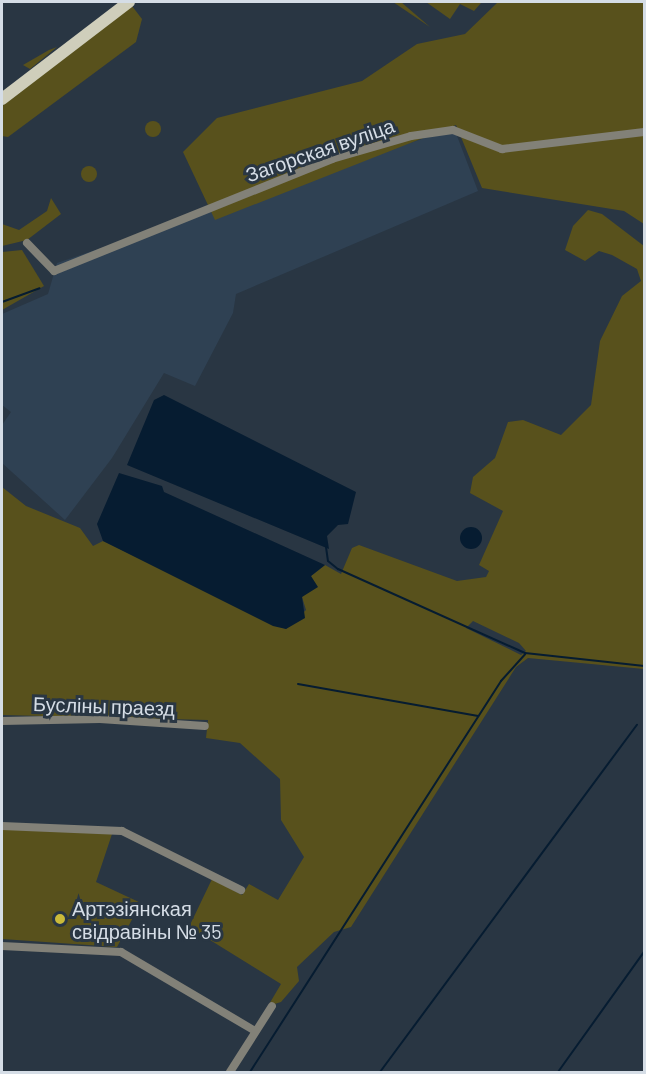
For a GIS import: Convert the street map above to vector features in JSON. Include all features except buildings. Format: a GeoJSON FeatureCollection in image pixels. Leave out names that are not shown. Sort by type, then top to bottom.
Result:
{"type":"FeatureCollection","features":[{"type":"Feature","properties":{"kind":"main road"},"geometry":{"type":"LineString","coordinates":[[2,99],[129,2]]}},
{"type":"Feature","properties":{"kind":"street","name":"Загорская вуліца"},"geometry":{"type":"LineString","coordinates":[[27,243],[54,271],[311,167],[411,136],[453,130],[502,149],[645,132]]}},
{"type":"Feature","properties":{"kind":"street","name":"Бусліны праезд"},"geometry":{"type":"LineString","coordinates":[[2,721],[100,719],[205,726]]}},
{"type":"Feature","properties":{"kind":"street"},"geometry":{"type":"LineString","coordinates":[[2,826],[122,831],[241,890]]}},
{"type":"Feature","properties":{"kind":"street"},"geometry":{"type":"LineString","coordinates":[[2,946],[121,952],[255,1031]]}},
{"type":"Feature","properties":{"kind":"street"},"geometry":{"type":"LineString","coordinates":[[230,1072],[272,1006]]}},
{"type":"Feature","properties":{"kind":"shaded area"},"geometry":{"type":"Polygon","coordinates":[[[393,2],[401,2],[430,27],[393,2]]]}},
{"type":"Feature","properties":{"kind":"shaded area"},"geometry":{"type":"Polygon","coordinates":[[[426,2],[481,3],[474,11],[460,4],[450,19],[426,2]]]}},
{"type":"Feature","properties":{"kind":"shaded area"},"geometry":{"type":"Polygon","coordinates":[[[498,2],[644,2],[644,224],[624,211],[482,188],[456,125],[215,220],[183,152],[217,118],[362,81],[417,44],[465,34],[498,2]]]}},
{"type":"Feature","properties":{"kind":"shaded area"},"geometry":{"type":"Polygon","coordinates":[[[132,6],[142,19],[136,42],[8,137],[2,136],[2,106],[132,6]]]}},
{"type":"Feature","properties":{"kind":"shaded area"},"geometry":{"type":"Polygon","coordinates":[[[57,47],[30,69],[23,65],[49,50],[57,47]]]}},
{"type":"Feature","properties":{"kind":"shaded area"},"geometry":{"type":"Polygon","coordinates":[[[150,121],[156,121],[161,129],[159,135],[150,137],[145,132],[145,126],[150,121]]]}},
{"type":"Feature","properties":{"kind":"shaded area"},"geometry":{"type":"Polygon","coordinates":[[[454,128],[478,191],[236,294],[233,313],[195,386],[164,373],[112,458],[65,520],[2,463],[2,425],[11,412],[2,405],[2,314],[48,294],[57,263],[454,128]]]}},
{"type":"Feature","properties":{"kind":"shaded area"},"geometry":{"type":"Polygon","coordinates":[[[86,166],[92,166],[97,174],[95,180],[86,182],[81,177],[81,171],[86,166]]]}},
{"type":"Feature","properties":{"kind":"shaded area"},"geometry":{"type":"Polygon","coordinates":[[[51,198],[61,214],[27,240],[2,246],[2,224],[19,230],[47,211],[51,198]]]}},
{"type":"Feature","properties":{"kind":"shaded area"},"geometry":{"type":"Polygon","coordinates":[[[588,210],[602,214],[644,246],[644,669],[528,658],[516,667],[351,927],[334,932],[297,967],[299,981],[281,1002],[268,1006],[281,984],[189,927],[212,879],[242,895],[249,884],[278,900],[304,857],[281,820],[280,779],[240,743],[206,738],[208,720],[2,715],[2,487],[26,506],[80,528],[93,546],[103,541],[286,629],[306,610],[302,597],[311,576],[325,565],[341,574],[352,548],[359,545],[457,581],[486,577],[489,571],[479,565],[503,511],[470,493],[473,477],[495,458],[508,422],[523,420],[561,435],[591,405],[600,341],[622,296],[641,281],[637,269],[612,255],[599,251],[585,261],[565,250],[573,226],[588,210]],[[473,621],[466,628],[521,655],[526,651],[519,643],[473,621]]]}},
{"type":"Feature","properties":{"kind":"shaded area"},"geometry":{"type":"Polygon","coordinates":[[[22,250],[44,286],[2,310],[2,252],[22,250]]]}},
{"type":"Feature","properties":{"kind":"shaded area"},"geometry":{"type":"Polygon","coordinates":[[[164,395],[356,492],[348,524],[338,525],[327,536],[329,549],[127,465],[154,400],[164,395]]]}},
{"type":"Feature","properties":{"kind":"shaded area"},"geometry":{"type":"Polygon","coordinates":[[[119,473],[162,486],[164,492],[325,565],[311,576],[318,587],[302,597],[305,618],[286,629],[273,626],[103,541],[97,524],[119,473]]]}},
{"type":"Feature","properties":{"kind":"shaded area"},"geometry":{"type":"Polygon","coordinates":[[[471,527],[479,530],[482,538],[479,546],[471,549],[463,546],[460,538],[463,530],[471,527]]]}},
{"type":"Feature","properties":{"kind":"shaded area"},"geometry":{"type":"Polygon","coordinates":[[[2,829],[112,834],[96,882],[141,903],[117,947],[2,939],[2,829]]]}},
{"type":"Feature","properties":{"kind":"waterway"},"geometry":{"type":"LineString","coordinates":[[2,302],[40,288]]}},
{"type":"Feature","properties":{"kind":"waterway"},"geometry":{"type":"LineString","coordinates":[[326,547],[328,561],[338,569],[525,653],[644,666]]}},
{"type":"Feature","properties":{"kind":"waterway"},"geometry":{"type":"LineString","coordinates":[[250,1072],[501,681],[525,654]]}},
{"type":"Feature","properties":{"kind":"waterway"},"geometry":{"type":"LineString","coordinates":[[298,684],[478,716]]}},
{"type":"Feature","properties":{"kind":"waterway"},"geometry":{"type":"LineString","coordinates":[[380,1072],[637,725]]}},
{"type":"Feature","properties":{"kind":"waterway"},"geometry":{"type":"LineString","coordinates":[[558,1072],[644,952]]}},
{"type":"Feature","properties":{"kind":"place","name":"Артэзіянская свідравіны № 35"},"geometry":{"type":"Point","coordinates":[60,919]}}]}
